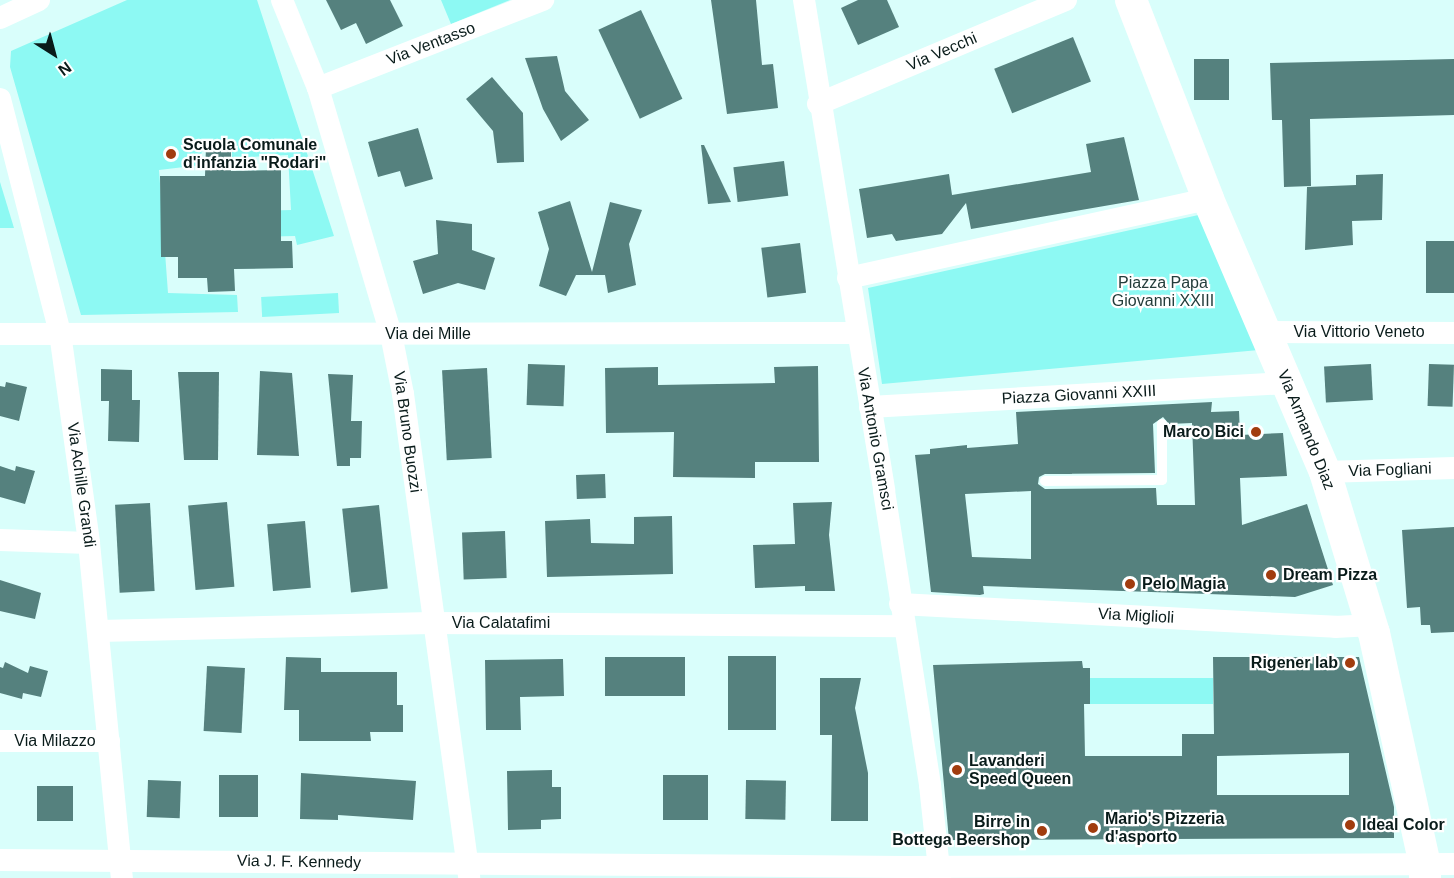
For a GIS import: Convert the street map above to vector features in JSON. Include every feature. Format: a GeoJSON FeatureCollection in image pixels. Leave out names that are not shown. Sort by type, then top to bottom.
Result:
{"type":"FeatureCollection","features":[{"type":"Feature","properties":{"kind":"street"},"geometry":{"type":"LineString","coordinates":[[0,18],[39,0]]}},
{"type":"Feature","properties":{"kind":"street","name":"Via Bruno Buozzi"},"geometry":{"type":"LineString","coordinates":[[282,0],[318,88],[391,334],[403,394],[431,623],[468,871]]}},
{"type":"Feature","properties":{"kind":"street","name":"Via Ventasso"},"geometry":{"type":"LineString","coordinates":[[318,88],[543,0]]}},
{"type":"Feature","properties":{"kind":"street","name":"Via Antonio Gramsci"},"geometry":{"type":"LineString","coordinates":[[804,0],[818,104],[870,407],[930,785],[939,872]]}},
{"type":"Feature","properties":{"kind":"street","name":"Via Vecchi"},"geometry":{"type":"LineString","coordinates":[[818,104],[1066,0]]}},
{"type":"Feature","properties":{"kind":"street","name":"Via Armando Diaz"},"geometry":{"type":"LineString","coordinates":[[1131,0],[1208,199],[1325,472],[1372,625],[1435,869]]}},
{"type":"Feature","properties":{"kind":"street","name":"Via Achille Grandi"},"geometry":{"type":"LineString","coordinates":[[0,99],[60,333],[89,543],[121,869]]}},
{"type":"Feature","properties":{"kind":"street"},"geometry":{"type":"LineString","coordinates":[[848,278],[1208,199]]}},
{"type":"Feature","properties":{"kind":"street","name":"Via Vittorio Veneto"},"geometry":{"type":"LineString","coordinates":[[1264,332],[1454,333]]}},
{"type":"Feature","properties":{"kind":"street","name":"Via dei Mille"},"geometry":{"type":"LineString","coordinates":[[0,334],[856,333]]}},
{"type":"Feature","properties":{"kind":"street","name":"Piazza Giovanni XXIII"},"geometry":{"type":"LineString","coordinates":[[870,407],[1161,397],[1287,383]]}},
{"type":"Feature","properties":{"kind":"street","name":"Via Fogliani"},"geometry":{"type":"LineString","coordinates":[[1325,472],[1454,468]]}},
{"type":"Feature","properties":{"kind":"street"},"geometry":{"type":"LineString","coordinates":[[0,540],[89,543]]}},
{"type":"Feature","properties":{"kind":"street","name":"Via Calatafimi"},"geometry":{"type":"LineString","coordinates":[[99,631],[902,615]]}},
{"type":"Feature","properties":{"kind":"street","name":"Via Miglioli"},"geometry":{"type":"LineString","coordinates":[[902,615],[1335,627],[1372,625]]}},
{"type":"Feature","properties":{"kind":"street","name":"Via Milazzo"},"geometry":{"type":"LineString","coordinates":[[0,741],[110,741]]}},
{"type":"Feature","properties":{"kind":"street","name":"Via J. F. Kennedy"},"geometry":{"type":"LineString","coordinates":[[0,860],[121,869],[939,872],[1435,869]]}},
{"type":"Feature","properties":{"kind":"lane"},"geometry":{"type":"LineString","coordinates":[[1045,481],[1162,480],[1162,424]]}},
{"type":"Feature","properties":{"kind":"green space","name":"Scuola Comunale d'infanzia \"Rodari\""},"geometry":{"type":"Polygon","coordinates":[[[127,0],[257,0],[334,236],[297,245],[295,236],[253,237],[254,211],[291,210],[288,155],[232,158],[232,144],[202,145],[201,165],[159,170],[168,293],[237,295],[238,312],[81,315],[10,67],[11,51],[127,0]]]}},
{"type":"Feature","properties":{"kind":"green space"},"geometry":{"type":"Polygon","coordinates":[[[441,0],[510,0],[451,24],[441,0]]]}},
{"type":"Feature","properties":{"kind":"green space"},"geometry":{"type":"Polygon","coordinates":[[[0,182],[14,228],[0,228],[0,182]]]}},
{"type":"Feature","properties":{"kind":"green space","name":"Piazza Papa Giovanni XXIII"},"geometry":{"type":"Polygon","coordinates":[[[1203,214],[1259,350],[882,384],[868,288],[1203,214]]]}},
{"type":"Feature","properties":{"kind":"green space"},"geometry":{"type":"Polygon","coordinates":[[[338,293],[339,313],[262,317],[261,297],[338,293]]]}},
{"type":"Feature","properties":{"kind":"green space"},"geometry":{"type":"Polygon","coordinates":[[[1090,678],[1213,678],[1213,704],[1090,704],[1090,678]]]}},
{"type":"Feature","properties":{"kind":"building"},"geometry":{"type":"Polygon","coordinates":[[[326,0],[390,0],[403,26],[366,44],[356,23],[341,30],[326,0]]]}},
{"type":"Feature","properties":{"kind":"building"},"geometry":{"type":"Polygon","coordinates":[[[711,0],[756,0],[762,65],[773,64],[778,108],[727,114],[711,0]]]}},
{"type":"Feature","properties":{"kind":"building"},"geometry":{"type":"Polygon","coordinates":[[[858,0],[887,0],[899,27],[858,45],[841,8],[858,0]]]}},
{"type":"Feature","properties":{"kind":"building"},"geometry":{"type":"Polygon","coordinates":[[[641,10],[682,99],[640,119],[598,30],[641,10]]]}},
{"type":"Feature","properties":{"kind":"building"},"geometry":{"type":"Polygon","coordinates":[[[1073,37],[1091,82],[1012,113],[994,69],[1073,37]]]}},
{"type":"Feature","properties":{"kind":"building"},"geometry":{"type":"Polygon","coordinates":[[[557,56],[565,91],[589,120],[561,141],[543,109],[525,58],[557,56]]]}},
{"type":"Feature","properties":{"kind":"building"},"geometry":{"type":"Polygon","coordinates":[[[1194,59],[1229,59],[1229,100],[1194,100],[1194,59]]]}},
{"type":"Feature","properties":{"kind":"building"},"geometry":{"type":"Polygon","coordinates":[[[1454,59],[1454,115],[1310,119],[1311,186],[1284,187],[1282,120],[1272,120],[1270,63],[1454,59]]]}},
{"type":"Feature","properties":{"kind":"building"},"geometry":{"type":"Polygon","coordinates":[[[492,77],[523,113],[524,162],[497,163],[493,131],[466,99],[492,77]]]}},
{"type":"Feature","properties":{"kind":"building"},"geometry":{"type":"Polygon","coordinates":[[[418,128],[433,179],[405,187],[400,171],[378,177],[368,142],[418,128]]]}},
{"type":"Feature","properties":{"kind":"building"},"geometry":{"type":"Polygon","coordinates":[[[1124,137],[1139,200],[971,229],[966,203],[942,234],[896,241],[892,234],[867,238],[859,189],[949,174],[952,195],[1091,172],[1086,144],[1124,137]]]}},
{"type":"Feature","properties":{"kind":"building"},"geometry":{"type":"Polygon","coordinates":[[[701,145],[704,145],[731,202],[708,204],[701,145]]]}},
{"type":"Feature","properties":{"kind":"building"},"geometry":{"type":"Polygon","coordinates":[[[206,147],[231,147],[231,171],[281,170],[281,241],[292,241],[293,268],[234,269],[235,291],[208,292],[207,278],[178,278],[178,257],[161,257],[160,176],[205,176],[206,147]]]}},
{"type":"Feature","properties":{"kind":"building"},"geometry":{"type":"Polygon","coordinates":[[[784,161],[788,196],[738,202],[733,167],[784,161]]]}},
{"type":"Feature","properties":{"kind":"building"},"geometry":{"type":"Polygon","coordinates":[[[1383,174],[1382,220],[1352,221],[1353,245],[1305,250],[1307,187],[1356,185],[1356,175],[1383,174]]]}},
{"type":"Feature","properties":{"kind":"building"},"geometry":{"type":"Polygon","coordinates":[[[570,201],[592,272],[610,202],[642,210],[629,244],[636,285],[608,293],[605,275],[576,275],[566,296],[539,286],[549,249],[538,212],[570,201]]]}},
{"type":"Feature","properties":{"kind":"building"},"geometry":{"type":"Polygon","coordinates":[[[436,220],[472,224],[472,250],[495,258],[485,290],[458,283],[423,294],[413,261],[438,254],[436,220]]]}},
{"type":"Feature","properties":{"kind":"building"},"geometry":{"type":"Polygon","coordinates":[[[1426,241],[1454,241],[1454,293],[1426,293],[1426,241]]]}},
{"type":"Feature","properties":{"kind":"building"},"geometry":{"type":"Polygon","coordinates":[[[800,243],[806,293],[767,297],[761,248],[800,243]]]}},
{"type":"Feature","properties":{"kind":"building"},"geometry":{"type":"Polygon","coordinates":[[[528,364],[565,365],[564,406],[527,405],[528,364]]]}},
{"type":"Feature","properties":{"kind":"building"},"geometry":{"type":"Polygon","coordinates":[[[1371,364],[1373,400],[1326,402],[1324,366],[1371,364]]]}},
{"type":"Feature","properties":{"kind":"building"},"geometry":{"type":"Polygon","coordinates":[[[1429,364],[1454,365],[1453,407],[1428,406],[1429,364]]]}},
{"type":"Feature","properties":{"kind":"building"},"geometry":{"type":"Polygon","coordinates":[[[818,366],[819,462],[755,462],[755,478],[673,477],[674,432],[606,433],[605,368],[658,367],[658,385],[775,383],[774,367],[818,366]]]}},
{"type":"Feature","properties":{"kind":"building"},"geometry":{"type":"Polygon","coordinates":[[[487,368],[492,458],[447,460],[442,370],[487,368]]]}},
{"type":"Feature","properties":{"kind":"building"},"geometry":{"type":"Polygon","coordinates":[[[101,369],[132,370],[132,400],[140,400],[139,442],[108,441],[109,401],[101,401],[101,369]]]}},
{"type":"Feature","properties":{"kind":"building"},"geometry":{"type":"Polygon","coordinates":[[[260,371],[292,373],[299,456],[257,455],[260,371]]]}},
{"type":"Feature","properties":{"kind":"building"},"geometry":{"type":"Polygon","coordinates":[[[178,372],[219,372],[218,460],[184,460],[178,372]]]}},
{"type":"Feature","properties":{"kind":"building"},"geometry":{"type":"Polygon","coordinates":[[[328,374],[353,375],[351,421],[362,421],[361,458],[350,458],[350,466],[337,466],[328,374]]]}},
{"type":"Feature","properties":{"kind":"building"},"geometry":{"type":"Polygon","coordinates":[[[6,382],[27,387],[19,421],[0,416],[0,386],[5,387],[6,382]]]}},
{"type":"Feature","properties":{"kind":"building"},"geometry":{"type":"Polygon","coordinates":[[[1212,402],[1211,412],[1239,411],[1240,435],[1283,433],[1287,476],[1240,478],[1242,525],[1307,504],[1333,585],[1295,597],[983,586],[984,594],[980,595],[931,592],[915,455],[930,454],[930,449],[967,445],[967,448],[1018,444],[1016,412],[1212,402]],[[1163,417],[1153,424],[1155,473],[1045,474],[1039,477],[1038,484],[1045,489],[1156,488],[1157,505],[1195,505],[1192,423],[1169,424],[1163,417]],[[1031,491],[965,494],[972,557],[1031,559],[1031,491]]]}},
{"type":"Feature","properties":{"kind":"building"},"geometry":{"type":"Polygon","coordinates":[[[0,466],[15,471],[16,466],[35,471],[25,504],[0,497],[0,466]]]}},
{"type":"Feature","properties":{"kind":"building"},"geometry":{"type":"Polygon","coordinates":[[[605,474],[606,498],[577,499],[576,475],[605,474]]]}},
{"type":"Feature","properties":{"kind":"building"},"geometry":{"type":"Polygon","coordinates":[[[227,502],[234,587],[196,590],[188,505],[227,502]]]}},
{"type":"Feature","properties":{"kind":"building"},"geometry":{"type":"Polygon","coordinates":[[[832,502],[829,535],[835,591],[805,591],[805,586],[755,588],[753,545],[795,544],[793,503],[832,502]]]}},
{"type":"Feature","properties":{"kind":"building"},"geometry":{"type":"Polygon","coordinates":[[[150,503],[155,591],[120,593],[115,505],[150,503]]]}},
{"type":"Feature","properties":{"kind":"building"},"geometry":{"type":"Polygon","coordinates":[[[379,505],[388,589],[351,592],[342,509],[379,505]]]}},
{"type":"Feature","properties":{"kind":"building"},"geometry":{"type":"Polygon","coordinates":[[[672,516],[673,574],[547,577],[545,521],[590,519],[591,543],[634,544],[634,517],[672,516]]]}},
{"type":"Feature","properties":{"kind":"building"},"geometry":{"type":"Polygon","coordinates":[[[305,521],[311,588],[273,591],[267,524],[305,521]]]}},
{"type":"Feature","properties":{"kind":"building"},"geometry":{"type":"Polygon","coordinates":[[[1454,527],[1454,632],[1431,633],[1430,625],[1421,625],[1420,607],[1407,608],[1402,530],[1454,527]]]}},
{"type":"Feature","properties":{"kind":"building"},"geometry":{"type":"Polygon","coordinates":[[[505,531],[507,578],[464,579],[462,533],[505,531]]]}},
{"type":"Feature","properties":{"kind":"building"},"geometry":{"type":"Polygon","coordinates":[[[0,580],[41,593],[35,619],[0,611],[0,580]]]}},
{"type":"Feature","properties":{"kind":"building"},"geometry":{"type":"Polygon","coordinates":[[[728,656],[776,656],[776,730],[728,730],[728,656]]]}},
{"type":"Feature","properties":{"kind":"building"},"geometry":{"type":"Polygon","coordinates":[[[286,657],[321,658],[321,672],[397,672],[397,705],[403,705],[403,732],[370,732],[371,741],[299,741],[299,710],[284,710],[286,657]]]}},
{"type":"Feature","properties":{"kind":"building"},"geometry":{"type":"Polygon","coordinates":[[[605,657],[685,657],[685,696],[605,696],[605,657]]]}},
{"type":"Feature","properties":{"kind":"building"},"geometry":{"type":"Polygon","coordinates":[[[1213,657],[1359,657],[1394,807],[1394,838],[949,840],[933,665],[1082,661],[1083,668],[1090,668],[1090,704],[1084,704],[1085,756],[1182,756],[1182,734],[1214,734],[1213,657]],[[1349,753],[1217,756],[1217,795],[1349,795],[1349,753]]]}},
{"type":"Feature","properties":{"kind":"building"},"geometry":{"type":"Polygon","coordinates":[[[563,659],[564,696],[520,697],[521,730],[486,730],[485,660],[563,659]]]}},
{"type":"Feature","properties":{"kind":"building"},"geometry":{"type":"Polygon","coordinates":[[[5,662],[28,673],[30,666],[48,671],[41,697],[23,693],[22,699],[0,693],[0,667],[3,668],[5,662]]]}},
{"type":"Feature","properties":{"kind":"building"},"geometry":{"type":"Polygon","coordinates":[[[207,666],[245,668],[242,733],[204,731],[207,666]]]}},
{"type":"Feature","properties":{"kind":"building"},"geometry":{"type":"Polygon","coordinates":[[[820,678],[861,678],[855,708],[868,773],[868,821],[831,821],[832,735],[820,735],[820,678]]]}},
{"type":"Feature","properties":{"kind":"building"},"geometry":{"type":"Polygon","coordinates":[[[552,770],[552,787],[561,787],[561,819],[541,820],[541,829],[508,830],[507,771],[552,770]]]}},
{"type":"Feature","properties":{"kind":"building"},"geometry":{"type":"Polygon","coordinates":[[[301,773],[416,781],[413,820],[338,815],[338,820],[300,819],[301,773]]]}},
{"type":"Feature","properties":{"kind":"building"},"geometry":{"type":"Polygon","coordinates":[[[219,775],[258,775],[258,817],[219,817],[219,775]]]}},
{"type":"Feature","properties":{"kind":"building"},"geometry":{"type":"Polygon","coordinates":[[[663,775],[708,775],[708,820],[663,820],[663,775]]]}},
{"type":"Feature","properties":{"kind":"building"},"geometry":{"type":"Polygon","coordinates":[[[148,780],[181,781],[180,818],[147,817],[148,780]]]}},
{"type":"Feature","properties":{"kind":"building"},"geometry":{"type":"Polygon","coordinates":[[[746,780],[786,781],[785,820],[745,819],[746,780]]]}},
{"type":"Feature","properties":{"kind":"building"},"geometry":{"type":"Polygon","coordinates":[[[37,786],[73,786],[73,821],[37,821],[37,786]]]}},
{"type":"Feature","properties":{"kind":"place","name":"Scuola Comunale d'infanzia \"Rodari\""},"geometry":{"type":"Point","coordinates":[171,154]}},
{"type":"Feature","properties":{"kind":"place","name":"Marco Bici"},"geometry":{"type":"Point","coordinates":[1256,432]}},
{"type":"Feature","properties":{"kind":"place","name":"Dream Pizza"},"geometry":{"type":"Point","coordinates":[1271,575]}},
{"type":"Feature","properties":{"kind":"place","name":"Pelo Magia"},"geometry":{"type":"Point","coordinates":[1130,584]}},
{"type":"Feature","properties":{"kind":"place","name":"Rigener lab"},"geometry":{"type":"Point","coordinates":[1350,663]}},
{"type":"Feature","properties":{"kind":"place","name":"Lavanderi Speed Queen"},"geometry":{"type":"Point","coordinates":[957,770]}},
{"type":"Feature","properties":{"kind":"place","name":"Ideal Color"},"geometry":{"type":"Point","coordinates":[1350,825]}},
{"type":"Feature","properties":{"kind":"place","name":"Mario's Pizzeria d'asporto"},"geometry":{"type":"Point","coordinates":[1093,828]}},
{"type":"Feature","properties":{"kind":"place","name":"Birre in Bottega Beershop"},"geometry":{"type":"Point","coordinates":[1042,831]}}]}
